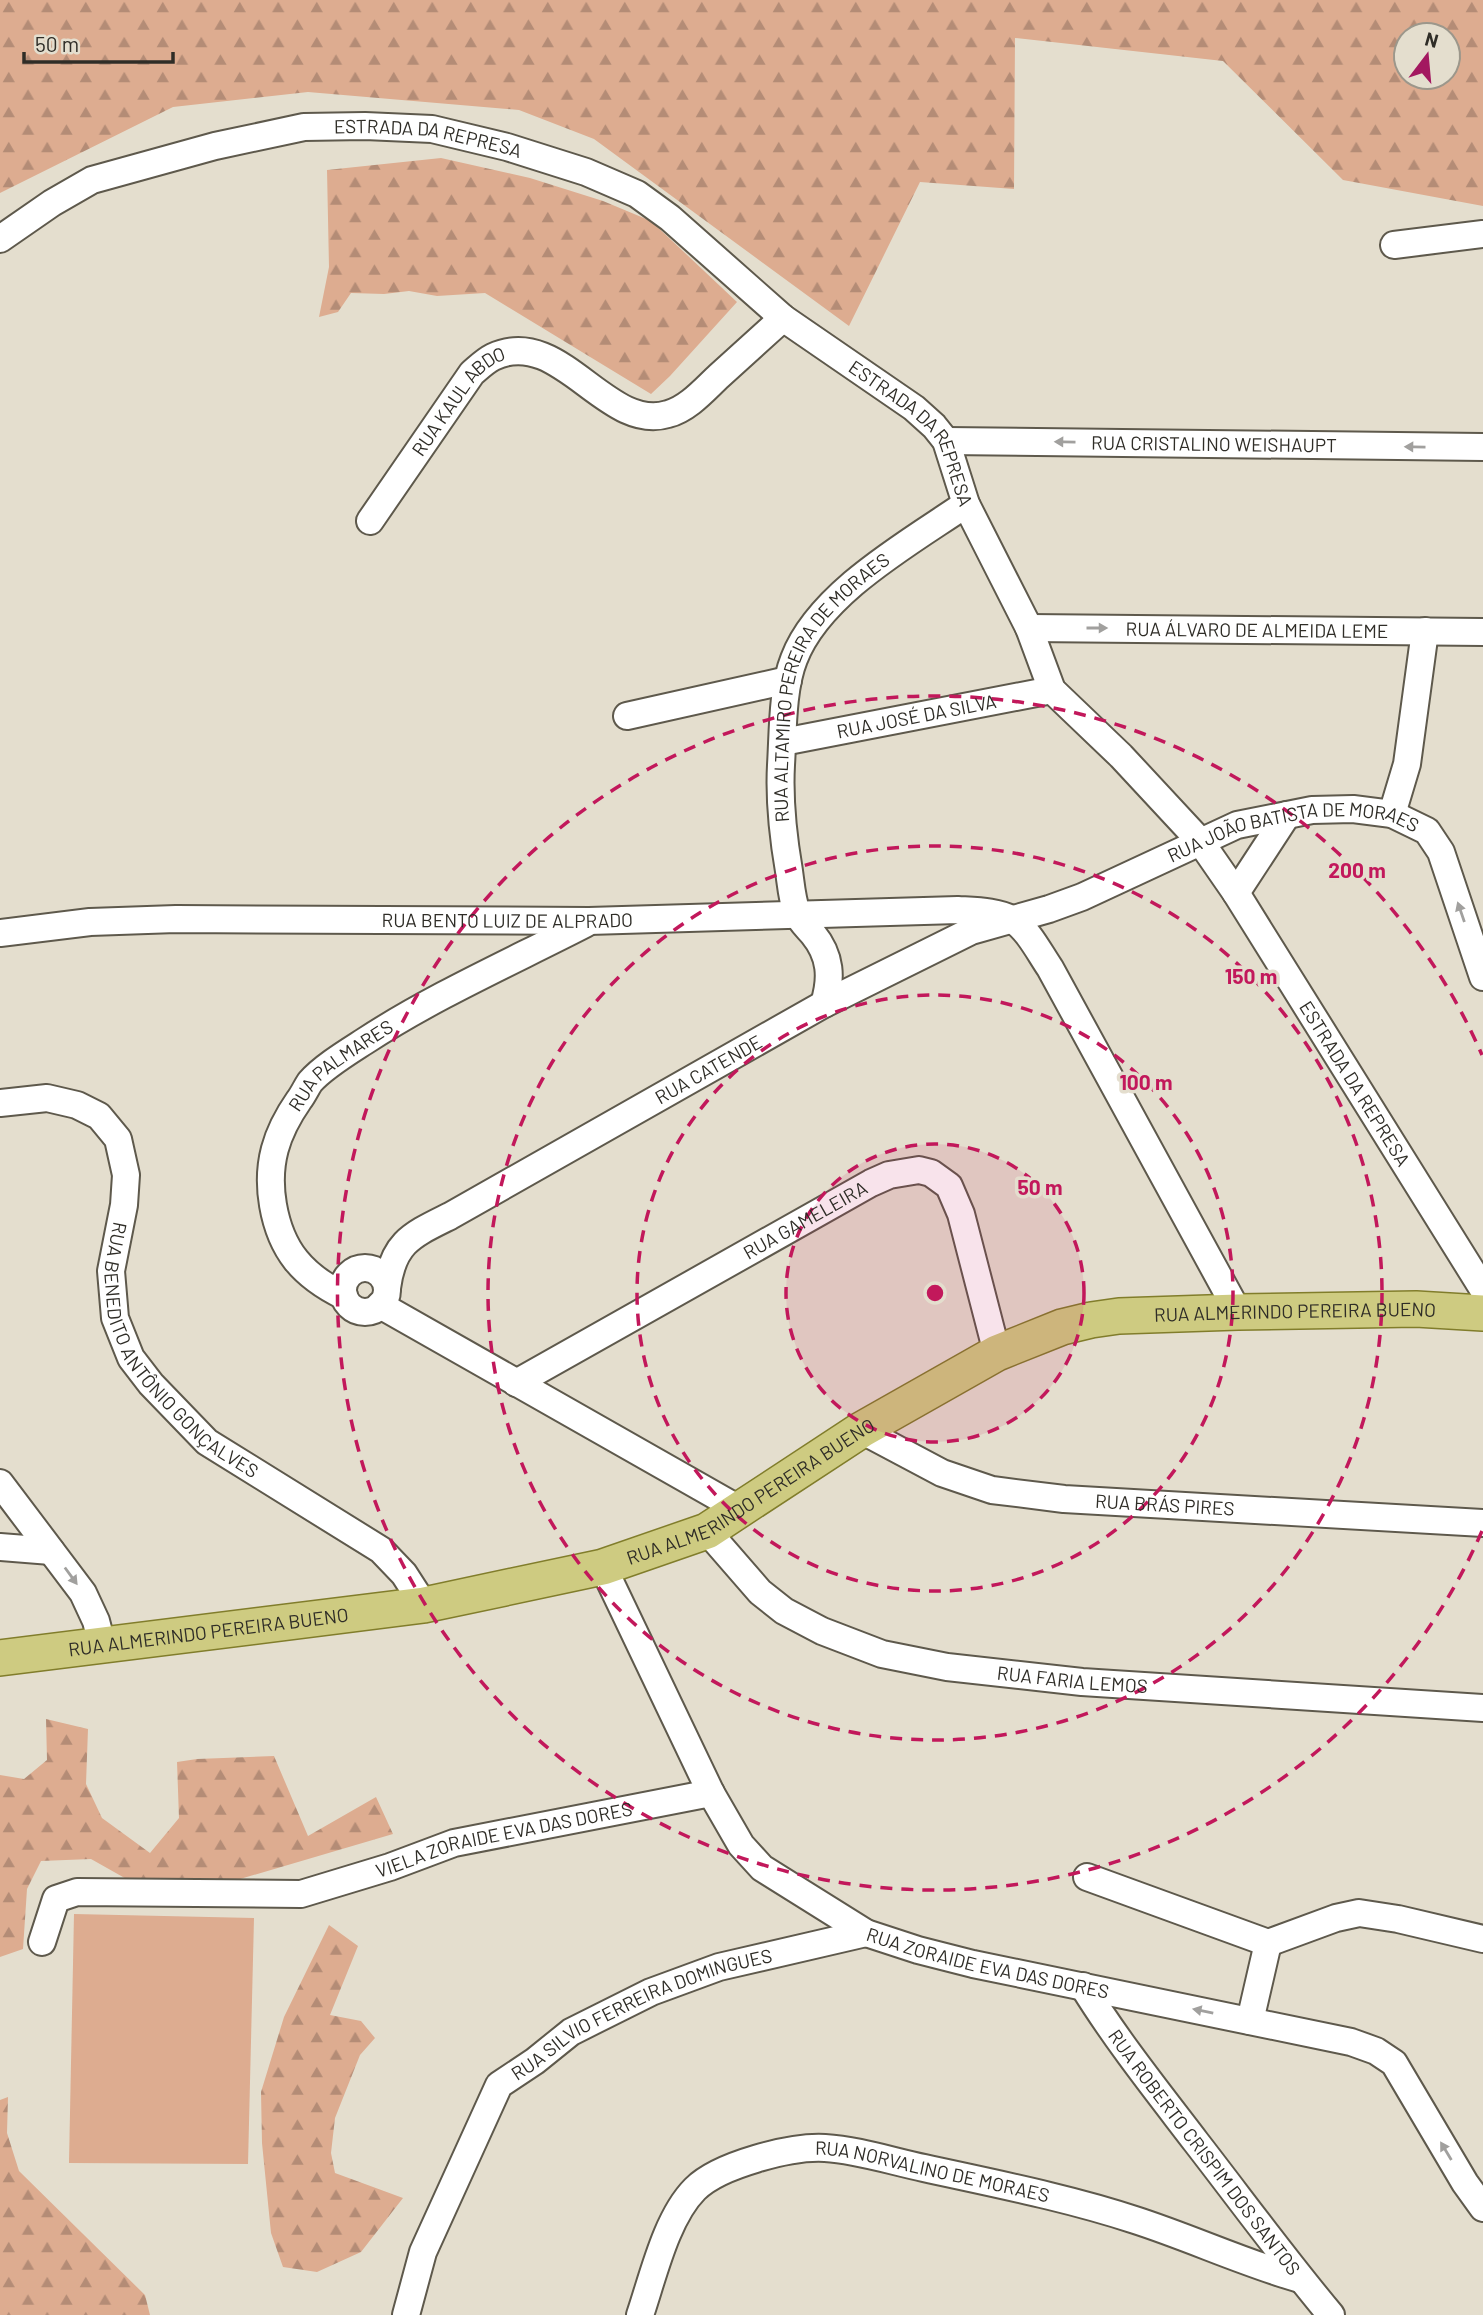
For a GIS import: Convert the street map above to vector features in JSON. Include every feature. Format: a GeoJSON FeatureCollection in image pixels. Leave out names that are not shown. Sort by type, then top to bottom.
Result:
{"type":"FeatureCollection","features":[{"type":"Feature","properties":{"kind":"main road","name":"RUA ALMERINDO PEREIRA BUENO"},"geometry":{"type":"LineString","coordinates":[[0,1658],[424,1605],[603,1567],[707,1531],[861,1430],[997,1353],[1062,1327],[1091,1320],[1119,1316],[1238,1312],[1416,1309],[1483,1313]]}},
{"type":"Feature","properties":{"kind":"street","name":"ESTRADA DA REPRESA"},"geometry":{"type":"LineString","coordinates":[[0,239],[52,203],[92,180],[215,146],[304,127],[365,126],[432,130],[507,147],[573,167],[637,194],[670,218],[783,318],[914,408],[946,441],[966,504],[1029,628],[1052,690],[1121,756],[1200,841],[1237,893],[1483,1289]]}},
{"type":"Feature","properties":{"kind":"street"},"geometry":{"type":"LineString","coordinates":[[1394,245],[1483,234]]}},
{"type":"Feature","properties":{"kind":"street","name":"RUA KAUL ABDO"},"geometry":{"type":"LineString","coordinates":[[370,521],[472,373],[492,357],[510,351],[534,354],[556,362],[626,411],[648,417],[670,414],[694,399],[783,318]]}},
{"type":"Feature","properties":{"kind":"street","name":"RUA CRISTALINO WEISHAUPT"},"geometry":{"type":"LineString","coordinates":[[946,441],[1483,447]]}},
{"type":"Feature","properties":{"kind":"street","name":"RUA ALTAMIRO PEREIRA DE MORAES"},"geometry":{"type":"LineString","coordinates":[[797,916],[783,832],[780,779],[788,680],[794,659],[807,635],[856,580],[966,504]]}},
{"type":"Feature","properties":{"kind":"street","name":"RUA ÁLVARO DE ALMEIDA LEME"},"geometry":{"type":"LineString","coordinates":[[1029,628],[1483,632]]}},
{"type":"Feature","properties":{"kind":"street"},"geometry":{"type":"LineString","coordinates":[[1392,814],[1407,764],[1425,631]]}},
{"type":"Feature","properties":{"kind":"street"},"geometry":{"type":"LineString","coordinates":[[627,716],[788,680]]}},
{"type":"Feature","properties":{"kind":"street","name":"RUA JOSÉ DA SILVA"},"geometry":{"type":"LineString","coordinates":[[783,742],[1052,690]]}},
{"type":"Feature","properties":{"kind":"street","name":"RUA JOÃO BATISTA DE MORAES"},"geometry":{"type":"LineString","coordinates":[[1012,919],[1082,897],[1237,825],[1312,810],[1353,809],[1392,814],[1419,827],[1434,839],[1441,852],[1483,977]]}},
{"type":"Feature","properties":{"kind":"street"},"geometry":{"type":"LineString","coordinates":[[1237,893],[1287,815]]}},
{"type":"Feature","properties":{"kind":"street","name":"RUA BENTO LUIZ DE ALPRADO"},"geometry":{"type":"LineString","coordinates":[[0,933],[90,922],[176,919],[589,921],[958,910],[1012,919]]}},
{"type":"Feature","properties":{"kind":"street"},"geometry":{"type":"LineString","coordinates":[[797,916],[824,949],[829,970],[829,987],[824,1004]]}},
{"type":"Feature","properties":{"kind":"street"},"geometry":{"type":"LineString","coordinates":[[1012,919],[1030,937],[1050,968],[1238,1312]]}},
{"type":"Feature","properties":{"kind":"street","name":"RUA CATENDE"},"geometry":{"type":"LineString","coordinates":[[384,1297],[389,1269],[398,1249],[411,1235],[450,1216],[824,1004],[971,931],[1012,919]]}},
{"type":"Feature","properties":{"kind":"street","name":"RUA PALMARES"},"geometry":{"type":"LineString","coordinates":[[384,1297],[374,1310],[359,1311],[352,1308],[344,1296],[317,1282],[284,1243],[275,1219],[271,1171],[274,1147],[287,1115],[310,1082],[377,1033],[589,921]]}},
{"type":"Feature","properties":{"kind":"street","name":"RUA BENEDITO ANTÔNIO GONÇALVES"},"geometry":{"type":"LineString","coordinates":[[0,1103],[47,1098],[77,1105],[99,1116],[118,1139],[126,1175],[124,1205],[111,1271],[115,1318],[131,1358],[165,1400],[207,1442],[381,1550],[404,1574],[424,1605]]}},
{"type":"Feature","properties":{"kind":"street","name":"RUA GAMELEIRA"},"geometry":{"type":"LineString","coordinates":[[516,1383],[871,1183],[906,1171],[931,1173],[949,1186],[956,1198],[997,1353]]}},
{"type":"Feature","properties":{"kind":"street","name":"RUA CATENDE"},"geometry":{"type":"LineString","coordinates":[[362,1269],[375,1251],[387,1241],[398,1236],[411,1235]]}},
{"type":"Feature","properties":{"kind":"street"},"geometry":{"type":"LineString","coordinates":[[344,1296],[343,1289],[348,1276],[362,1269]]}},
{"type":"Feature","properties":{"kind":"street","name":"RUA PALMARES"},"geometry":{"type":"LineString","coordinates":[[362,1269],[380,1275],[384,1297],[516,1383],[739,1509]]}},
{"type":"Feature","properties":{"kind":"street","name":"RUA BRÁS PIRES"},"geometry":{"type":"LineString","coordinates":[[861,1430],[942,1473],[992,1490],[1065,1499],[1483,1523]]}},
{"type":"Feature","properties":{"kind":"street"},"geometry":{"type":"LineString","coordinates":[[0,1483],[71,1574],[96,1621],[102,1644]]}},
{"type":"Feature","properties":{"kind":"street","name":"RUA FARIA LEMOS"},"geometry":{"type":"LineString","coordinates":[[707,1531],[760,1592],[784,1611],[822,1631],[882,1654],[959,1668],[1082,1682],[1483,1708]]}},
{"type":"Feature","properties":{"kind":"street"},"geometry":{"type":"LineString","coordinates":[[0,1547],[51,1551]]}},
{"type":"Feature","properties":{"kind":"street","name":"RUA ZORAIDE EVA DAS DORES"},"geometry":{"type":"LineString","coordinates":[[603,1567],[711,1793],[741,1845],[762,1868],[866,1933],[918,1950],[973,1964],[1351,2042],[1376,2051],[1394,2063],[1465,2183],[1483,2208]]}},
{"type":"Feature","properties":{"kind":"street","name":"VIELA ZORAIDE EVA DAS DORES"},"geometry":{"type":"LineString","coordinates":[[42,1942],[56,1899],[77,1892],[300,1894],[390,1867],[453,1843],[711,1793]]}},
{"type":"Feature","properties":{"kind":"street"},"geometry":{"type":"LineString","coordinates":[[1087,1877],[1268,1942],[1336,1918],[1359,1913],[1398,1919],[1483,1939]]}},
{"type":"Feature","properties":{"kind":"street","name":"RUA SILVIO FERREIRA DOMINGUES"},"geometry":{"type":"LineString","coordinates":[[406,2315],[423,2252],[499,2085],[571,2032],[651,1992],[719,1967],[866,1933]]}},
{"type":"Feature","properties":{"kind":"street"},"geometry":{"type":"LineString","coordinates":[[1250,2021],[1268,1942]]}},
{"type":"Feature","properties":{"kind":"street","name":"RUA ROBERTO CRISPIM DOS SANTOS"},"geometry":{"type":"LineString","coordinates":[[1083,1986],[1121,2043],[1331,2315]]}},
{"type":"Feature","properties":{"kind":"street","name":"RUA NORVALINO DE MORAES"},"geometry":{"type":"LineString","coordinates":[[640,2315],[668,2235],[680,2210],[695,2189],[723,2169],[778,2154],[823,2147],[965,2177],[1132,2219],[1265,2269],[1300,2278]]}},
{"type":"Feature","properties":{"kind":"green space"},"geometry":{"type":"Polygon","coordinates":[[[0,0],[1483,0],[1483,206],[1343,180],[1223,61],[1015,38],[1014,189],[920,182],[849,326],[594,139],[519,110],[308,92],[173,107],[0,193],[0,0]]]}},
{"type":"Feature","properties":{"kind":"green space"},"geometry":{"type":"Polygon","coordinates":[[[441,158],[530,178],[603,201],[651,221],[737,302],[651,394],[485,293],[437,296],[409,291],[384,294],[351,293],[338,312],[319,317],[329,267],[327,170],[441,158]]]}},
{"type":"Feature","properties":{"kind":"green space"},"geometry":{"type":"Polygon","coordinates":[[[46,1719],[88,1729],[86,1784],[102,1818],[150,1853],[179,1818],[177,1762],[197,1759],[274,1756],[308,1836],[376,1797],[393,1834],[213,1887],[146,1890],[91,1859],[41,1861],[27,1889],[23,1949],[0,1957],[0,1775],[24,1779],[47,1760],[46,1719]]]}},
{"type":"Feature","properties":{"kind":"green space"},"geometry":{"type":"Polygon","coordinates":[[[74,1914],[254,1918],[248,2164],[69,2163],[74,1914]]]}},
{"type":"Feature","properties":{"kind":"green space"},"geometry":{"type":"Polygon","coordinates":[[[329,1925],[358,1946],[330,2015],[361,2021],[375,2038],[360,2055],[335,2118],[331,2153],[335,2173],[403,2198],[361,2252],[317,2272],[283,2267],[271,2233],[262,2143],[261,2092],[284,2017],[329,1925]]]}},
{"type":"Feature","properties":{"kind":"green space"},"geometry":{"type":"Polygon","coordinates":[[[8,2097],[7,2133],[19,2171],[145,2295],[150,2315],[0,2315],[0,2100],[8,2097]]]}}]}
